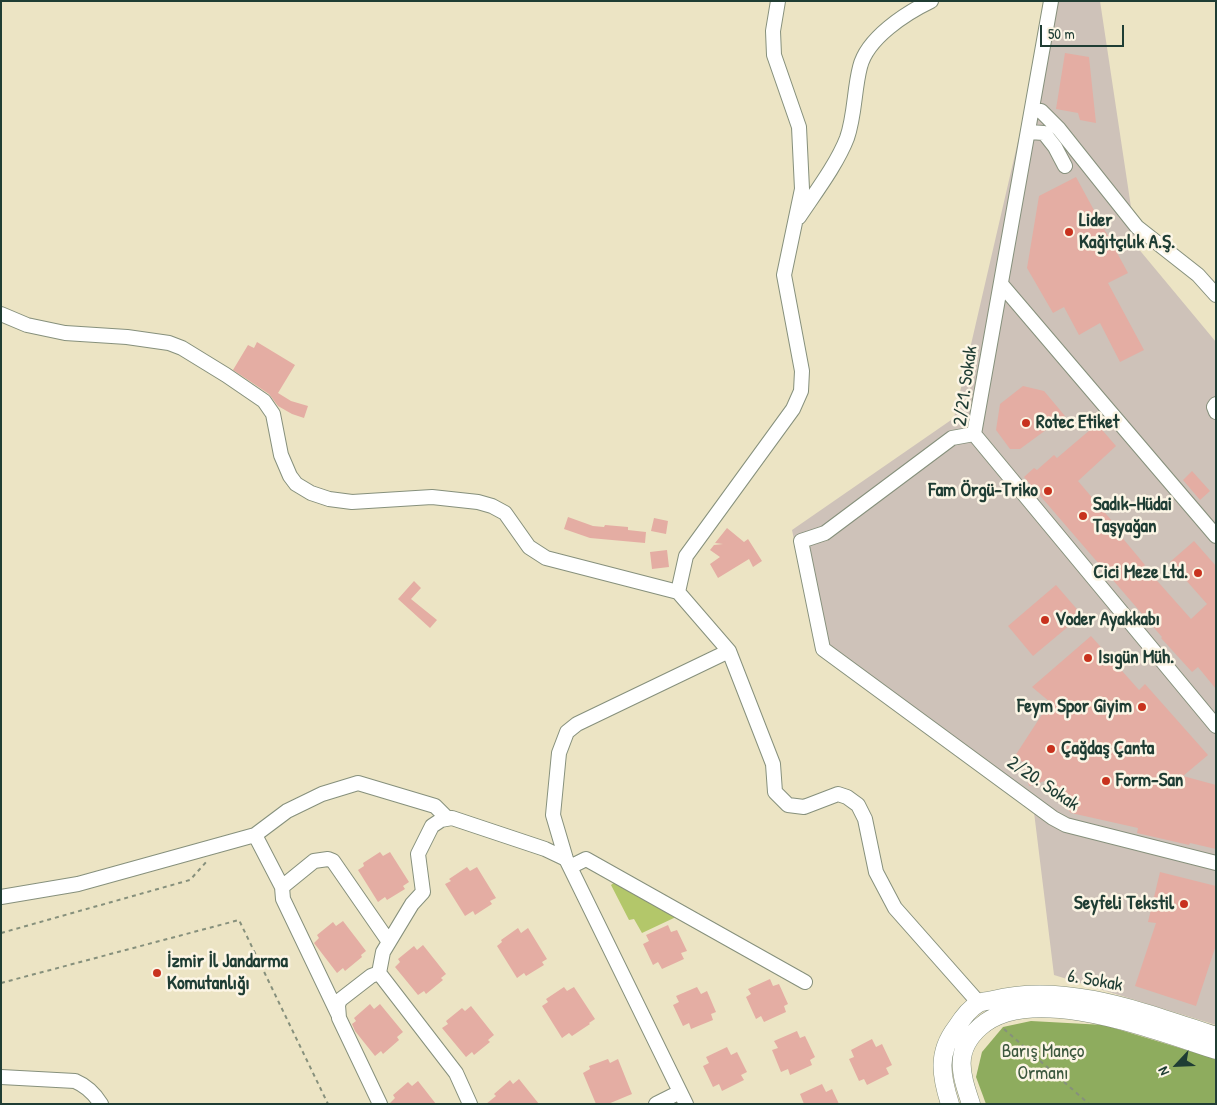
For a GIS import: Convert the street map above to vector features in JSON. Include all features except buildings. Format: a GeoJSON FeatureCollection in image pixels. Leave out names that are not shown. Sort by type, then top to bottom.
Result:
{"type":"FeatureCollection","features":[{"type":"Feature","properties":{"kind":"main road","name":"6. Sokak"},"geometry":{"type":"LineString","coordinates":[[973,1008],[1003,997],[1052,995],[1107,1003],[1216,1036]]}},
{"type":"Feature","properties":{"kind":"main road"},"geometry":{"type":"LineString","coordinates":[[950,1104],[942,1074],[942,1060],[945,1047],[951,1034],[973,1008]]}},
{"type":"Feature","properties":{"kind":"main road","name":"6. Sokak"},"geometry":{"type":"LineString","coordinates":[[988,1021],[1011,1012],[1033,1010],[1056,1009],[1092,1013],[1160,1031],[1216,1050]]}},
{"type":"Feature","properties":{"kind":"main road"},"geometry":{"type":"LineString","coordinates":[[971,1104],[962,1079],[961,1057],[970,1038],[988,1021]]}},
{"type":"Feature","properties":{"kind":"street"},"geometry":{"type":"LineString","coordinates":[[678,592],[686,556],[793,408],[801,391],[802,371],[784,275],[802,189],[799,127],[774,55],[772,31],[778,1]]}},
{"type":"Feature","properties":{"kind":"street"},"geometry":{"type":"LineString","coordinates":[[794,225],[830,171],[847,138],[860,66],[867,50],[885,31],[914,9],[931,1]]}},
{"type":"Feature","properties":{"kind":"street","name":"2/21. Sokak"},"geometry":{"type":"LineString","coordinates":[[1051,1],[974,434],[1216,726]]}},
{"type":"Feature","properties":{"kind":"street"},"geometry":{"type":"LineString","coordinates":[[1032,110],[1041,111],[1059,129],[1137,227],[1198,276],[1216,295]]}},
{"type":"Feature","properties":{"kind":"street"},"geometry":{"type":"LineString","coordinates":[[1029,132],[1044,133],[1055,147],[1065,166]]}},
{"type":"Feature","properties":{"kind":"street"},"geometry":{"type":"LineString","coordinates":[[1001,284],[1216,536]]}},
{"type":"Feature","properties":{"kind":"street"},"geometry":{"type":"LineString","coordinates":[[1,314],[27,325],[65,333],[127,336],[168,343],[182,348],[264,401],[273,414],[281,455],[290,476],[296,484],[311,493],[329,499],[352,502],[432,497],[478,502],[492,506],[505,514],[529,547],[546,558],[678,592],[729,650],[773,764],[775,792],[788,806],[804,807],[838,794],[848,797],[858,805],[865,819],[876,872],[895,908],[973,1008]]}},
{"type":"Feature","properties":{"kind":"street"},"geometry":{"type":"LineString","coordinates":[[1216,404],[1216,412]]}},
{"type":"Feature","properties":{"kind":"street","name":"2/20. Sokak"},"geometry":{"type":"LineString","coordinates":[[974,434],[952,438],[825,533],[801,541],[823,649],[1066,826],[1216,863]]}},
{"type":"Feature","properties":{"kind":"street"},"geometry":{"type":"LineString","coordinates":[[656,1104],[683,1098],[568,863],[553,815],[559,752],[568,732],[577,724],[729,650]]}},
{"type":"Feature","properties":{"kind":"street"},"geometry":{"type":"LineString","coordinates":[[1,897],[78,884],[255,835],[287,811],[322,794],[358,783],[435,806],[447,818]]}},
{"type":"Feature","properties":{"kind":"street"},"geometry":{"type":"LineString","coordinates":[[470,1104],[456,1073],[379,973],[382,952],[412,904],[423,892],[418,854],[432,826],[447,818],[534,845],[568,863],[586,859],[805,982]]}},
{"type":"Feature","properties":{"kind":"street"},"geometry":{"type":"LineString","coordinates":[[255,835],[282,887],[283,899],[380,1104]]}},
{"type":"Feature","properties":{"kind":"street"},"geometry":{"type":"LineString","coordinates":[[282,887],[314,861],[328,859],[333,861],[389,942]]}},
{"type":"Feature","properties":{"kind":"street"},"geometry":{"type":"LineString","coordinates":[[339,1018],[338,1005],[340,1000],[371,976],[379,973]]}},
{"type":"Feature","properties":{"kind":"street"},"geometry":{"type":"LineString","coordinates":[[1,1076],[75,1081],[84,1084],[101,1104]]}},
{"type":"Feature","properties":{"kind":"path"},"geometry":{"type":"LineString","coordinates":[[1,933],[190,880],[222,844]]}},
{"type":"Feature","properties":{"kind":"path"},"geometry":{"type":"LineString","coordinates":[[1,983],[239,920],[328,1104]]}},
{"type":"Feature","properties":{"kind":"path"},"geometry":{"type":"LineString","coordinates":[[988,1021],[1088,1104]]}},
{"type":"Feature","properties":{"kind":"shaded area"},"geometry":{"type":"Polygon","coordinates":[[[1046,1],[1100,1],[1137,247],[1216,342],[1216,1025],[1054,975],[1033,804],[817,649],[792,530],[954,418],[1028,98],[1046,1]]]}},
{"type":"Feature","properties":{"kind":"green space"},"geometry":{"type":"Polygon","coordinates":[[[615,882],[676,917],[642,933],[634,919],[629,920],[611,885],[615,882]]]}},
{"type":"Feature","properties":{"kind":"green space","name":"Barış Manço Ormanı"},"geometry":{"type":"Polygon","coordinates":[[[1031,1021],[1104,1025],[1216,1059],[1216,1104],[986,1104],[976,1077],[982,1052],[1003,1027],[1031,1021]]]}},
{"type":"Feature","properties":{"kind":"place","name":"Lider Kağıtçılık A.Ş."},"geometry":{"type":"Point","coordinates":[1069,232]}},
{"type":"Feature","properties":{"kind":"place","name":"Rotec Etiket"},"geometry":{"type":"Point","coordinates":[1026,423]}},
{"type":"Feature","properties":{"kind":"place","name":"Fam Örgü-Triko"},"geometry":{"type":"Point","coordinates":[1048,491]}},
{"type":"Feature","properties":{"kind":"place","name":"Sadık-Hüdai Taşyağan"},"geometry":{"type":"Point","coordinates":[1083,516]}},
{"type":"Feature","properties":{"kind":"place","name":"Cici Meze Ltd."},"geometry":{"type":"Point","coordinates":[1198,573]}},
{"type":"Feature","properties":{"kind":"place","name":"Voder Ayakkabı"},"geometry":{"type":"Point","coordinates":[1045,620]}},
{"type":"Feature","properties":{"kind":"place","name":"Isıgün Müh."},"geometry":{"type":"Point","coordinates":[1088,658]}},
{"type":"Feature","properties":{"kind":"place","name":"Feym Spor Giyim"},"geometry":{"type":"Point","coordinates":[1142,707]}},
{"type":"Feature","properties":{"kind":"place","name":"Çağdaş Çanta"},"geometry":{"type":"Point","coordinates":[1051,749]}},
{"type":"Feature","properties":{"kind":"place","name":"Form-San"},"geometry":{"type":"Point","coordinates":[1106,781]}},
{"type":"Feature","properties":{"kind":"place","name":"Seyfeli Tekstil"},"geometry":{"type":"Point","coordinates":[1184,904]}},
{"type":"Feature","properties":{"kind":"place","name":"İzmir İl Jandarma Komutanlığı"},"geometry":{"type":"Point","coordinates":[157,973]}}]}
